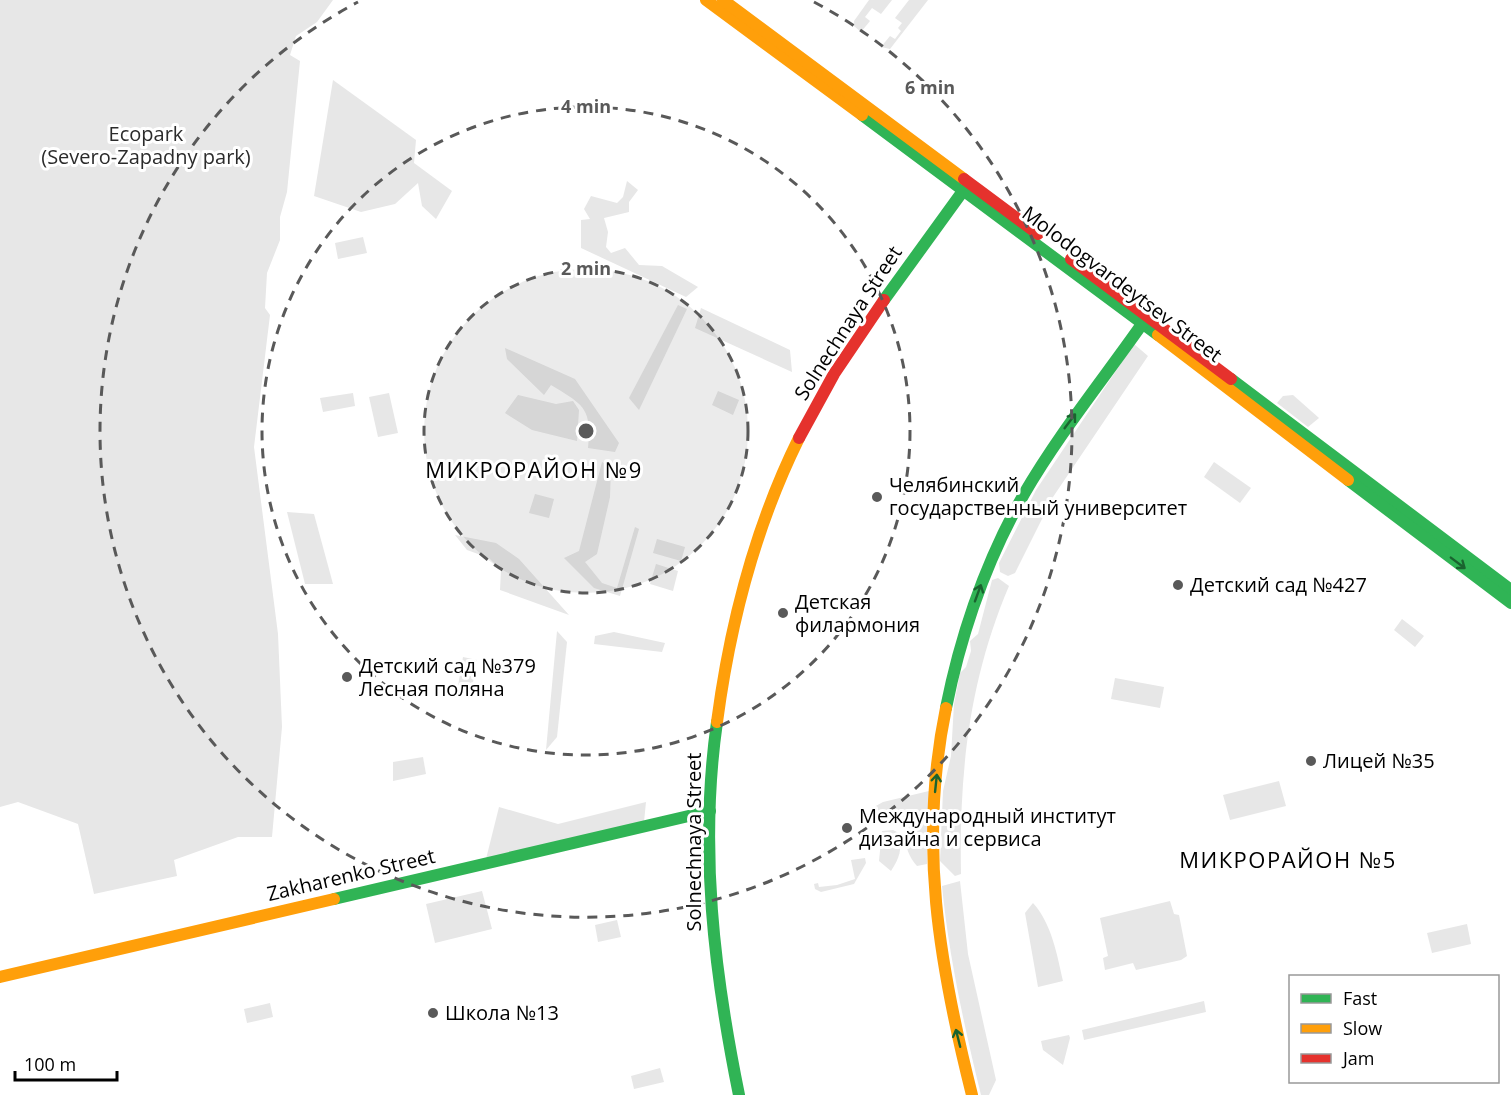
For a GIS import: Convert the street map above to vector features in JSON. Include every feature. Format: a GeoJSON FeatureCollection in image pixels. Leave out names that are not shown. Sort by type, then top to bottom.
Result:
{"type":"FeatureCollection","features":[{"type":"Feature","properties":{"kind":"street","name":"Molodogvardeytsev Street"},"geometry":{"type":"LineString","coordinates":[[713,1],[1175,342],[1368,489],[1511,603]]}},
{"type":"Feature","properties":{"kind":"street","name":"Solnechnaya Street"},"geometry":{"type":"LineString","coordinates":[[739,1095],[727,1041],[715,957],[710,811],[714,738],[725,663],[764,522],[799,439],[839,366],[868,320],[966,186]]}},
{"type":"Feature","properties":{"kind":"street"},"geometry":{"type":"LineString","coordinates":[[972,1095],[942,961],[933,870],[935,794],[952,683],[977,597],[1009,521],[1063,431],[1145,320]]}},
{"type":"Feature","properties":{"kind":"street","name":"Molodogvardeytsev Street"},"geometry":{"type":"LineString","coordinates":[[1368,489],[1511,590]]}},
{"type":"Feature","properties":{"kind":"street","name":"Zakharenko Street"},"geometry":{"type":"LineString","coordinates":[[0,976],[710,811]]}},
{"type":"Feature","properties":{"kind":"green space","name":"Ecopark (Severo-Zapadny park)"},"geometry":{"type":"Polygon","coordinates":[[[0,0],[333,0],[317,22],[296,36],[290,55],[300,61],[287,192],[280,217],[280,240],[267,273],[265,308],[270,315],[254,447],[278,634],[282,727],[272,837],[238,837],[174,860],[177,876],[94,894],[78,824],[18,802],[0,807],[0,0]]]}},
{"type":"Feature","properties":{"kind":"green space"},"geometry":{"type":"Polygon","coordinates":[[[869,0],[892,0],[881,14],[872,8],[865,17],[870,21],[861,32],[854,26],[854,21],[869,0]]]}},
{"type":"Feature","properties":{"kind":"green space"},"geometry":{"type":"Polygon","coordinates":[[[909,0],[928,0],[890,49],[881,47],[890,36],[895,39],[901,31],[898,28],[902,23],[895,18],[909,0]]]}},
{"type":"Feature","properties":{"kind":"green space"},"geometry":{"type":"Polygon","coordinates":[[[333,80],[416,140],[414,163],[452,191],[436,219],[422,206],[418,183],[395,204],[361,212],[314,196],[333,80]]]}},
{"type":"Feature","properties":{"kind":"green space"},"geometry":{"type":"Polygon","coordinates":[[[627,181],[638,190],[629,202],[629,212],[604,218],[608,232],[606,247],[611,253],[625,248],[639,265],[662,266],[698,287],[686,297],[581,248],[581,220],[590,219],[584,209],[591,196],[617,203],[623,197],[627,181]]]}},
{"type":"Feature","properties":{"kind":"green space"},"geometry":{"type":"Polygon","coordinates":[[[363,237],[367,253],[338,259],[335,243],[363,237]]]}},
{"type":"Feature","properties":{"kind":"green space"},"geometry":{"type":"Polygon","coordinates":[[[678,305],[687,309],[639,410],[629,398],[678,305]]]}},
{"type":"Feature","properties":{"kind":"green space"},"geometry":{"type":"Polygon","coordinates":[[[701,308],[790,350],[792,372],[695,328],[701,308]]]}},
{"type":"Feature","properties":{"kind":"green space"},"geometry":{"type":"Polygon","coordinates":[[[1134,344],[1148,356],[1053,497],[1015,573],[1008,576],[1000,572],[999,563],[1036,490],[1134,344]]]}},
{"type":"Feature","properties":{"kind":"green space"},"geometry":{"type":"Polygon","coordinates":[[[505,348],[575,379],[619,443],[615,452],[588,448],[589,424],[583,409],[551,385],[544,395],[507,359],[505,348]]]}},
{"type":"Feature","properties":{"kind":"green space"},"geometry":{"type":"Polygon","coordinates":[[[718,391],[739,400],[733,415],[712,405],[718,391]]]}},
{"type":"Feature","properties":{"kind":"green space"},"geometry":{"type":"Polygon","coordinates":[[[353,393],[355,406],[323,412],[320,398],[353,393]]]}},
{"type":"Feature","properties":{"kind":"green space"},"geometry":{"type":"Polygon","coordinates":[[[389,393],[398,433],[378,437],[369,397],[389,393]]]}},
{"type":"Feature","properties":{"kind":"green space"},"geometry":{"type":"Polygon","coordinates":[[[518,395],[556,404],[573,401],[579,410],[577,441],[532,430],[505,413],[518,395]]]}},
{"type":"Feature","properties":{"kind":"green space"},"geometry":{"type":"Polygon","coordinates":[[[1293,395],[1319,418],[1308,427],[1277,403],[1283,396],[1293,395]]]}},
{"type":"Feature","properties":{"kind":"green space"},"geometry":{"type":"Polygon","coordinates":[[[602,462],[611,467],[610,497],[597,554],[585,562],[602,583],[617,588],[635,527],[639,529],[620,596],[594,588],[564,558],[579,551],[602,462]]]}},
{"type":"Feature","properties":{"kind":"green space"},"geometry":{"type":"Polygon","coordinates":[[[1214,462],[1251,488],[1240,503],[1204,477],[1214,462]]]}},
{"type":"Feature","properties":{"kind":"green space"},"geometry":{"type":"Polygon","coordinates":[[[535,494],[554,499],[549,518],[529,513],[535,494]]]}},
{"type":"Feature","properties":{"kind":"green space"},"geometry":{"type":"Polygon","coordinates":[[[287,512],[314,514],[333,584],[305,584],[287,512]]]}},
{"type":"Feature","properties":{"kind":"green space"},"geometry":{"type":"Polygon","coordinates":[[[455,535],[496,543],[519,559],[569,615],[500,590],[501,570],[489,558],[467,550],[455,535]]]}},
{"type":"Feature","properties":{"kind":"green space"},"geometry":{"type":"Polygon","coordinates":[[[657,539],[685,547],[681,561],[653,553],[657,539]]]}},
{"type":"Feature","properties":{"kind":"green space"},"geometry":{"type":"Polygon","coordinates":[[[656,564],[678,571],[673,591],[650,584],[656,564]]]}},
{"type":"Feature","properties":{"kind":"green space"},"geometry":{"type":"Polygon","coordinates":[[[998,578],[1009,586],[984,656],[969,727],[962,800],[961,874],[955,876],[940,861],[943,791],[951,756],[954,704],[960,673],[966,667],[971,651],[970,641],[978,634],[992,580],[998,578]]]}},
{"type":"Feature","properties":{"kind":"green space"},"geometry":{"type":"Polygon","coordinates":[[[1402,619],[1424,636],[1415,647],[1394,630],[1402,619]]]}},
{"type":"Feature","properties":{"kind":"green space"},"geometry":{"type":"Polygon","coordinates":[[[557,631],[567,642],[557,737],[546,750],[557,631]]]}},
{"type":"Feature","properties":{"kind":"green space"},"geometry":{"type":"Polygon","coordinates":[[[614,632],[665,643],[662,652],[594,644],[595,636],[614,632]]]}},
{"type":"Feature","properties":{"kind":"green space"},"geometry":{"type":"Polygon","coordinates":[[[463,657],[477,660],[472,688],[458,686],[463,657]]]}},
{"type":"Feature","properties":{"kind":"green space"},"geometry":{"type":"Polygon","coordinates":[[[1115,678],[1164,687],[1160,708],[1111,699],[1115,678]]]}},
{"type":"Feature","properties":{"kind":"green space"},"geometry":{"type":"Polygon","coordinates":[[[423,757],[426,774],[393,781],[393,762],[423,757]]]}},
{"type":"Feature","properties":{"kind":"green space"},"geometry":{"type":"Polygon","coordinates":[[[1279,781],[1286,806],[1230,820],[1223,795],[1279,781]]]}},
{"type":"Feature","properties":{"kind":"green space"},"geometry":{"type":"Polygon","coordinates":[[[929,791],[927,864],[917,866],[909,855],[904,833],[910,826],[908,819],[899,815],[891,823],[881,825],[874,807],[883,802],[929,791]]]}},
{"type":"Feature","properties":{"kind":"green space"},"geometry":{"type":"Polygon","coordinates":[[[646,802],[644,822],[486,859],[499,807],[558,824],[646,802]]]}},
{"type":"Feature","properties":{"kind":"green space"},"geometry":{"type":"Polygon","coordinates":[[[893,830],[899,833],[900,849],[891,871],[879,861],[882,831],[893,830]]]}},
{"type":"Feature","properties":{"kind":"green space"},"geometry":{"type":"Polygon","coordinates":[[[865,858],[866,863],[854,884],[821,892],[815,889],[814,884],[818,883],[819,887],[837,885],[855,879],[851,860],[865,858]]]}},
{"type":"Feature","properties":{"kind":"green space"},"geometry":{"type":"Polygon","coordinates":[[[960,881],[968,954],[996,1080],[989,1095],[981,1095],[958,991],[945,912],[942,886],[960,881]]]}},
{"type":"Feature","properties":{"kind":"green space"},"geometry":{"type":"Polygon","coordinates":[[[482,891],[492,929],[435,943],[426,904],[482,891]]]}},
{"type":"Feature","properties":{"kind":"green space"},"geometry":{"type":"Polygon","coordinates":[[[1170,901],[1174,914],[1179,915],[1187,956],[1181,960],[1136,970],[1133,963],[1105,970],[1103,958],[1108,956],[1100,918],[1170,901]]]}},
{"type":"Feature","properties":{"kind":"green space"},"geometry":{"type":"Polygon","coordinates":[[[1033,903],[1049,930],[1063,981],[1038,987],[1025,913],[1033,903]]]}},
{"type":"Feature","properties":{"kind":"green space"},"geometry":{"type":"Polygon","coordinates":[[[617,920],[621,937],[598,942],[595,925],[617,920]]]}},
{"type":"Feature","properties":{"kind":"green space"},"geometry":{"type":"Polygon","coordinates":[[[1467,924],[1471,944],[1432,953],[1427,933],[1467,924]]]}},
{"type":"Feature","properties":{"kind":"green space"},"geometry":{"type":"Polygon","coordinates":[[[1204,1001],[1206,1012],[1084,1040],[1082,1030],[1204,1001]]]}},
{"type":"Feature","properties":{"kind":"green space"},"geometry":{"type":"Polygon","coordinates":[[[270,1003],[273,1017],[247,1023],[244,1009],[270,1003]]]}},
{"type":"Feature","properties":{"kind":"green space"},"geometry":{"type":"Polygon","coordinates":[[[1069,1035],[1063,1065],[1043,1050],[1041,1041],[1069,1035]]]}},
{"type":"Feature","properties":{"kind":"green space"},"geometry":{"type":"Polygon","coordinates":[[[660,1068],[664,1082],[634,1089],[631,1076],[660,1068]]]}},
{"type":"Feature","properties":{"kind":"traffic: fast"},"geometry":{"type":"LineString","coordinates":[[862,115],[1158,335]]}},
{"type":"Feature","properties":{"kind":"traffic: fast"},"geometry":{"type":"LineString","coordinates":[[884,300],[968,184]]}},
{"type":"Feature","properties":{"kind":"traffic: fast"},"geometry":{"type":"LineString","coordinates":[[946,708],[959,652],[976,598],[1010,519],[1053,448],[1147,317]]}},
{"type":"Feature","properties":{"kind":"traffic: fast"},"geometry":{"type":"LineString","coordinates":[[1231,379],[1511,590]]}},
{"type":"Feature","properties":{"kind":"traffic: fast"},"geometry":{"type":"LineString","coordinates":[[1348,480],[1511,603]]}},
{"type":"Feature","properties":{"kind":"traffic: fast"},"geometry":{"type":"LineString","coordinates":[[717,722],[709,816],[709,863],[722,1003],[739,1095]]}},
{"type":"Feature","properties":{"kind":"traffic: fast"},"geometry":{"type":"LineString","coordinates":[[334,899],[710,811]]}},
{"type":"Feature","properties":{"kind":"traffic: slow"},"geometry":{"type":"LineString","coordinates":[[706,0],[862,115]]}},
{"type":"Feature","properties":{"kind":"traffic: slow"},"geometry":{"type":"LineString","coordinates":[[723,0],[964,179]]}},
{"type":"Feature","properties":{"kind":"traffic: slow"},"geometry":{"type":"LineString","coordinates":[[1158,335],[1348,480]]}},
{"type":"Feature","properties":{"kind":"traffic: slow"},"geometry":{"type":"LineString","coordinates":[[717,722],[729,649],[746,577],[769,506],[799,438]]}},
{"type":"Feature","properties":{"kind":"traffic: slow"},"geometry":{"type":"LineString","coordinates":[[946,708],[938,758],[934,807],[933,855],[936,903],[950,998],[972,1095]]}},
{"type":"Feature","properties":{"kind":"traffic: slow"},"geometry":{"type":"LineString","coordinates":[[0,977],[334,899]]}},
{"type":"Feature","properties":{"kind":"traffic: jam"},"geometry":{"type":"LineString","coordinates":[[964,179],[1038,234]]}},
{"type":"Feature","properties":{"kind":"traffic: jam"},"geometry":{"type":"LineString","coordinates":[[1071,259],[1231,379]]}},
{"type":"Feature","properties":{"kind":"traffic: jam"},"geometry":{"type":"LineString","coordinates":[[799,438],[834,374],[884,300]]}},
{"type":"Feature","properties":{"kind":"place","name":"Челябинский государственный университет"},"geometry":{"type":"Point","coordinates":[877,497]}},
{"type":"Feature","properties":{"kind":"place","name":"Детский сад №427"},"geometry":{"type":"Point","coordinates":[1178,585]}},
{"type":"Feature","properties":{"kind":"place","name":"Детская филармония"},"geometry":{"type":"Point","coordinates":[783,613]}},
{"type":"Feature","properties":{"kind":"place","name":"Детский сад №379 Лесная поляна"},"geometry":{"type":"Point","coordinates":[347,677]}},
{"type":"Feature","properties":{"kind":"place","name":"Лицей №35"},"geometry":{"type":"Point","coordinates":[1311,761]}},
{"type":"Feature","properties":{"kind":"place","name":"Международный институт дизайна и сервиса"},"geometry":{"type":"Point","coordinates":[847,828]}},
{"type":"Feature","properties":{"kind":"place","name":"Школа №13"},"geometry":{"type":"Point","coordinates":[433,1013]}},
{"type":"Feature","properties":{"kind":"district","name":"МИКРОРАЙОН №9"},"geometry":{"type":"Point","coordinates":[534,470]}},
{"type":"Feature","properties":{"kind":"district","name":"МИКРОРАЙОН №5"},"geometry":{"type":"Point","coordinates":[1288,860]}}]}
